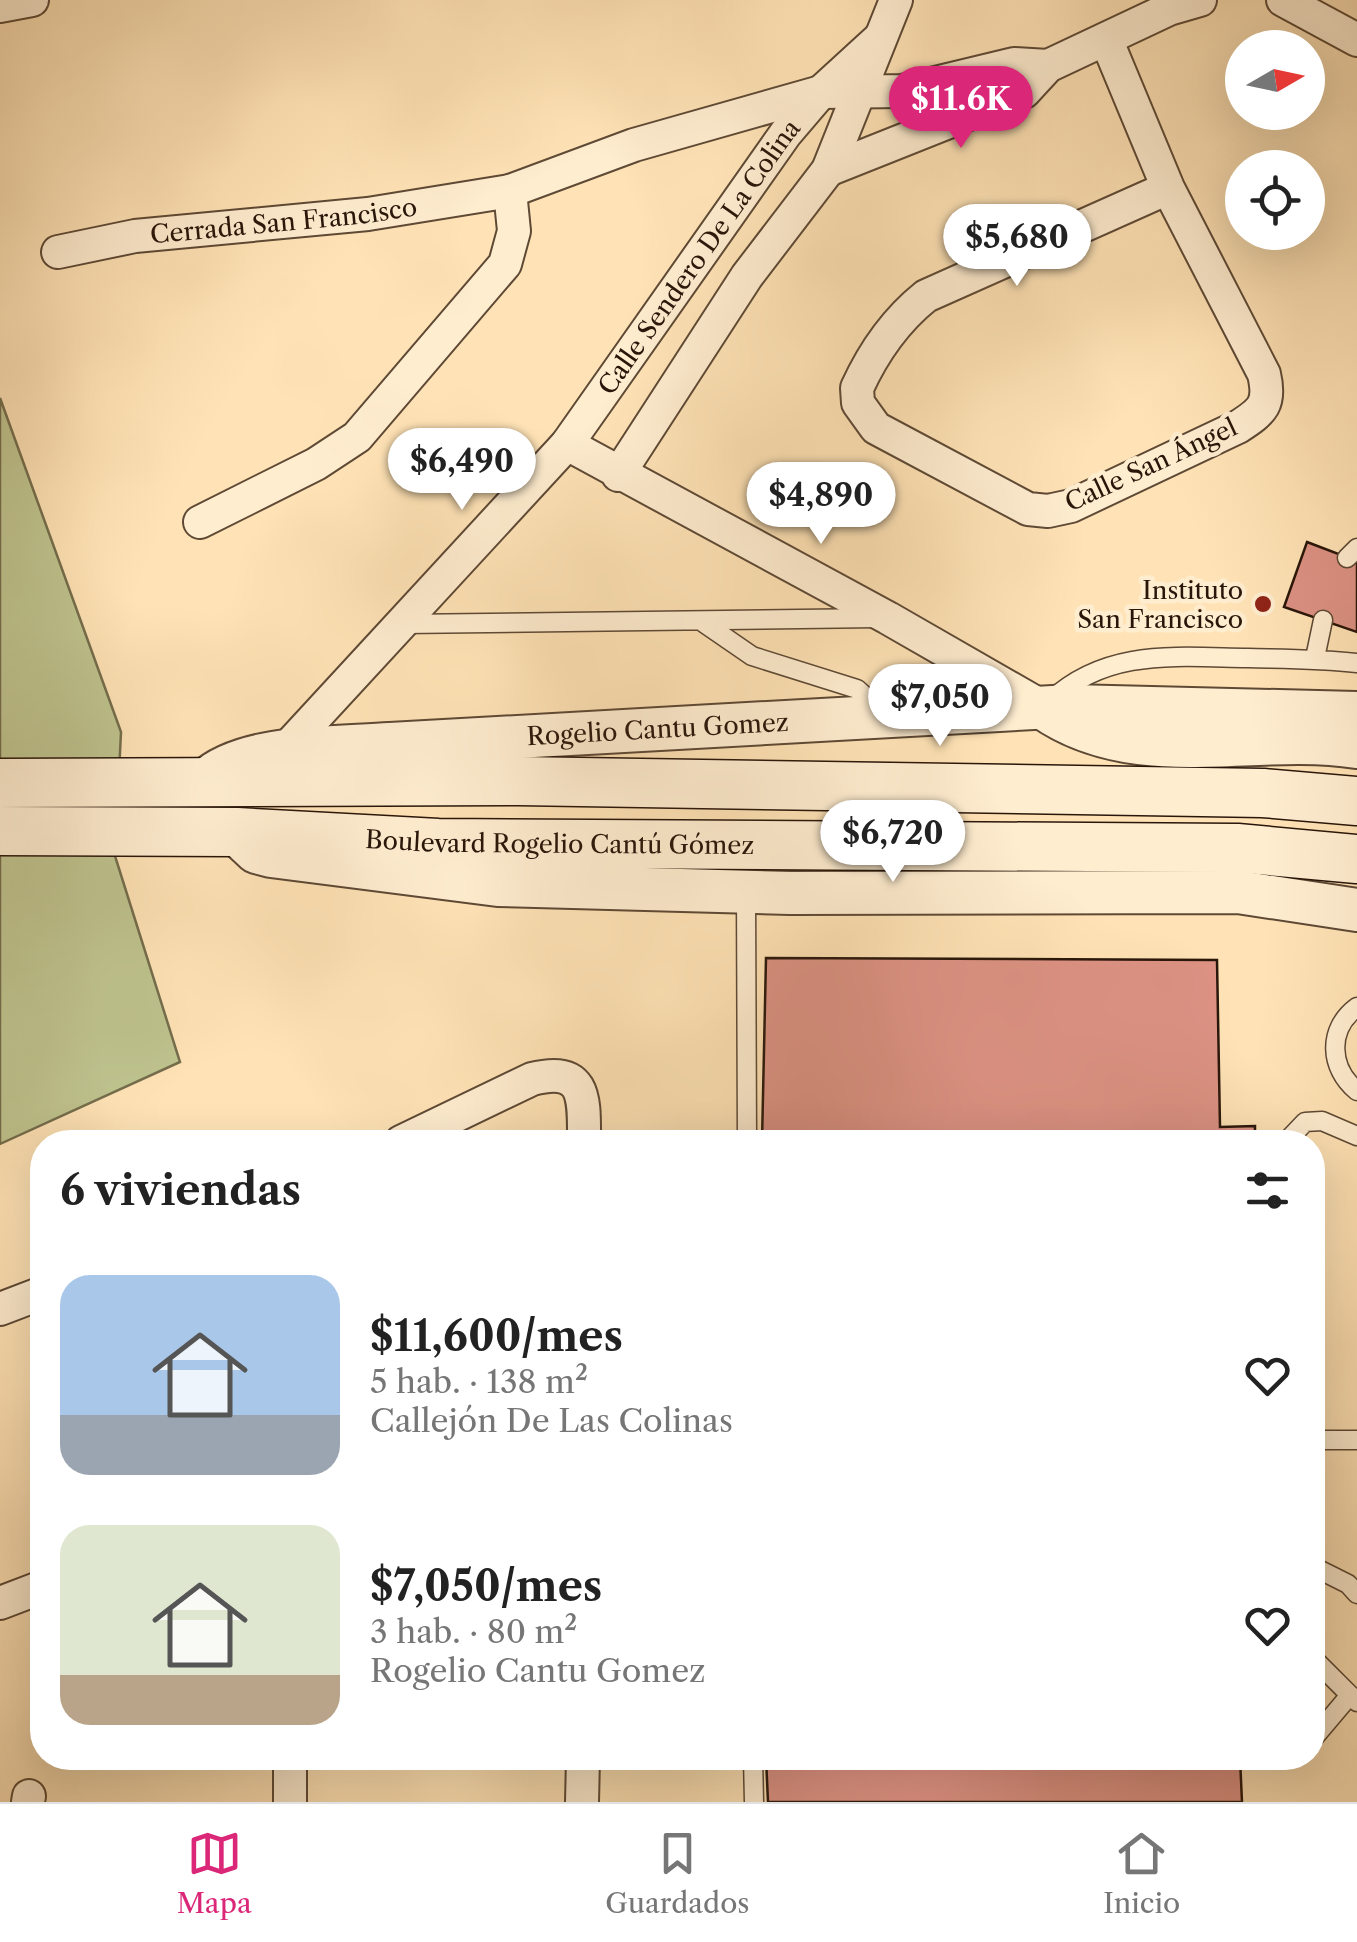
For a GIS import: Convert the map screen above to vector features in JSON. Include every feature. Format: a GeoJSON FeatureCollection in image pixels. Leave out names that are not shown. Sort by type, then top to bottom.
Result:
{"type":"FeatureCollection","features":[{"type":"Feature","properties":{"kind":"main road"},"geometry":{"type":"LineString","coordinates":[[0,783],[518,781],[1263,793],[1357,801]]}},
{"type":"Feature","properties":{"kind":"main road","name":"Boulevard Rogelio Cantú Gómez"},"geometry":{"type":"LineString","coordinates":[[0,831],[238,832],[438,843],[1237,848],[1357,858]]}},
{"type":"Feature","properties":{"kind":"street"},"geometry":{"type":"LineString","coordinates":[[0,6],[32,0]]}},
{"type":"Feature","properties":{"kind":"street","name":"Calle Sendero De La Colina"},"geometry":{"type":"LineString","coordinates":[[618,475],[747,276],[828,170],[896,0]]}},
{"type":"Feature","properties":{"kind":"street"},"geometry":{"type":"LineString","coordinates":[[1283,0],[1357,40]]}},
{"type":"Feature","properties":{"kind":"street"},"geometry":{"type":"LineString","coordinates":[[828,170],[1024,92],[1048,66],[1179,3]]}},
{"type":"Feature","properties":{"kind":"street","name":"Calle Sendero De La Colina"},"geometry":{"type":"LineString","coordinates":[[283,752],[566,444],[786,132],[821,92],[880,38]]}},
{"type":"Feature","properties":{"kind":"street","name":"Calle San Ángel"},"geometry":{"type":"LineString","coordinates":[[1106,39],[1168,188],[1264,374],[1269,395],[1264,411],[1238,428],[1071,506],[1048,511],[1028,508],[876,428],[865,417],[857,388],[863,374],[902,315],[926,296],[1168,188]]}},
{"type":"Feature","properties":{"kind":"street","name":"Cerrada San Francisco"},"geometry":{"type":"LineString","coordinates":[[58,252],[134,236],[368,214],[510,191],[634,144],[821,92],[902,90],[1014,64],[1048,66]]}},
{"type":"Feature","properties":{"kind":"street"},"geometry":{"type":"LineString","coordinates":[[200,522],[316,464],[357,438],[505,264],[514,231],[510,191]]}},
{"type":"Feature","properties":{"kind":"street"},"geometry":{"type":"LineString","coordinates":[[566,444],[888,618],[1072,728],[1106,740],[1174,746],[1357,747]]}},
{"type":"Feature","properties":{"kind":"street","name":"Rogelio Cantu Gomez"},"geometry":{"type":"LineString","coordinates":[[205,781],[217,769],[233,763],[283,752],[886,716],[1156,705],[1357,713]]}},
{"type":"Feature","properties":{"kind":"street"},"geometry":{"type":"LineString","coordinates":[[238,832],[256,852],[270,856],[498,885],[746,892],[1238,892],[1356,911]]}},
{"type":"Feature","properties":{"kind":"street"},"geometry":{"type":"LineString","coordinates":[[426,1130],[532,1079],[555,1073],[570,1077],[580,1091],[583,1130]]}},
{"type":"Feature","properties":{"kind":"street"},"geometry":{"type":"LineString","coordinates":[[0,1310],[30,1298]]}},
{"type":"Feature","properties":{"kind":"street"},"geometry":{"type":"LineString","coordinates":[[0,1602],[30,1591]]}},
{"type":"Feature","properties":{"kind":"street"},"geometry":{"type":"LineString","coordinates":[[290,1770],[290,1802]]}},
{"type":"Feature","properties":{"kind":"street"},"geometry":{"type":"LineString","coordinates":[[582,1770],[582,1802]]}},
{"type":"Feature","properties":{"kind":"lane"},"geometry":{"type":"LineString","coordinates":[[403,624],[888,618]]}},
{"type":"Feature","properties":{"kind":"lane"},"geometry":{"type":"LineString","coordinates":[[1316,658],[1323,620]]}},
{"type":"Feature","properties":{"kind":"lane"},"geometry":{"type":"LineString","coordinates":[[703,623],[752,656],[857,690],[886,716]]}},
{"type":"Feature","properties":{"kind":"lane"},"geometry":{"type":"LineString","coordinates":[[1042,707],[1065,686],[1094,670],[1128,659],[1316,658],[1357,663]]}},
{"type":"Feature","properties":{"kind":"lane"},"geometry":{"type":"LineString","coordinates":[[746,892],[747,1130]]}},
{"type":"Feature","properties":{"kind":"lane"},"geometry":{"type":"LineString","coordinates":[[1357,1007],[1344,1017],[1333,1050],[1341,1078],[1357,1091]]}},
{"type":"Feature","properties":{"kind":"lane"},"geometry":{"type":"LineString","coordinates":[[1297,1130],[1305,1122],[1322,1121],[1357,1136]]}},
{"type":"Feature","properties":{"kind":"lane"},"geometry":{"type":"LineString","coordinates":[[1325,1440],[1357,1440]]}},
{"type":"Feature","properties":{"kind":"lane"},"geometry":{"type":"LineString","coordinates":[[1325,1572],[1354,1585]]}},
{"type":"Feature","properties":{"kind":"lane"},"geometry":{"type":"LineString","coordinates":[[1325,1670],[1354,1698],[1325,1727]]}},
{"type":"Feature","properties":{"kind":"lane"},"geometry":{"type":"LineString","coordinates":[[753,1770],[754,1802]]}},
{"type":"Feature","properties":{"kind":"green space"},"geometry":{"type":"Polygon","coordinates":[[[0,398],[121,732],[115,856],[180,1062],[0,1144],[0,398]]]}},
{"type":"Feature","properties":{"kind":"building"},"geometry":{"type":"Polygon","coordinates":[[[1307,542],[1357,561],[1357,632],[1284,607],[1307,542]]]}},
{"type":"Feature","properties":{"kind":"building"},"geometry":{"type":"Polygon","coordinates":[[[766,958],[1217,960],[1220,1127],[1255,1126],[1255,1130],[762,1130],[766,958]]]}},
{"type":"Feature","properties":{"kind":"building"},"geometry":{"type":"Polygon","coordinates":[[[767,1770],[1241,1770],[1242,1802],[768,1802],[767,1770]]]}},
{"type":"Feature","properties":{"kind":"place","name":"Instituto San Francisco"},"geometry":{"type":"Point","coordinates":[1263,604]}}]}
